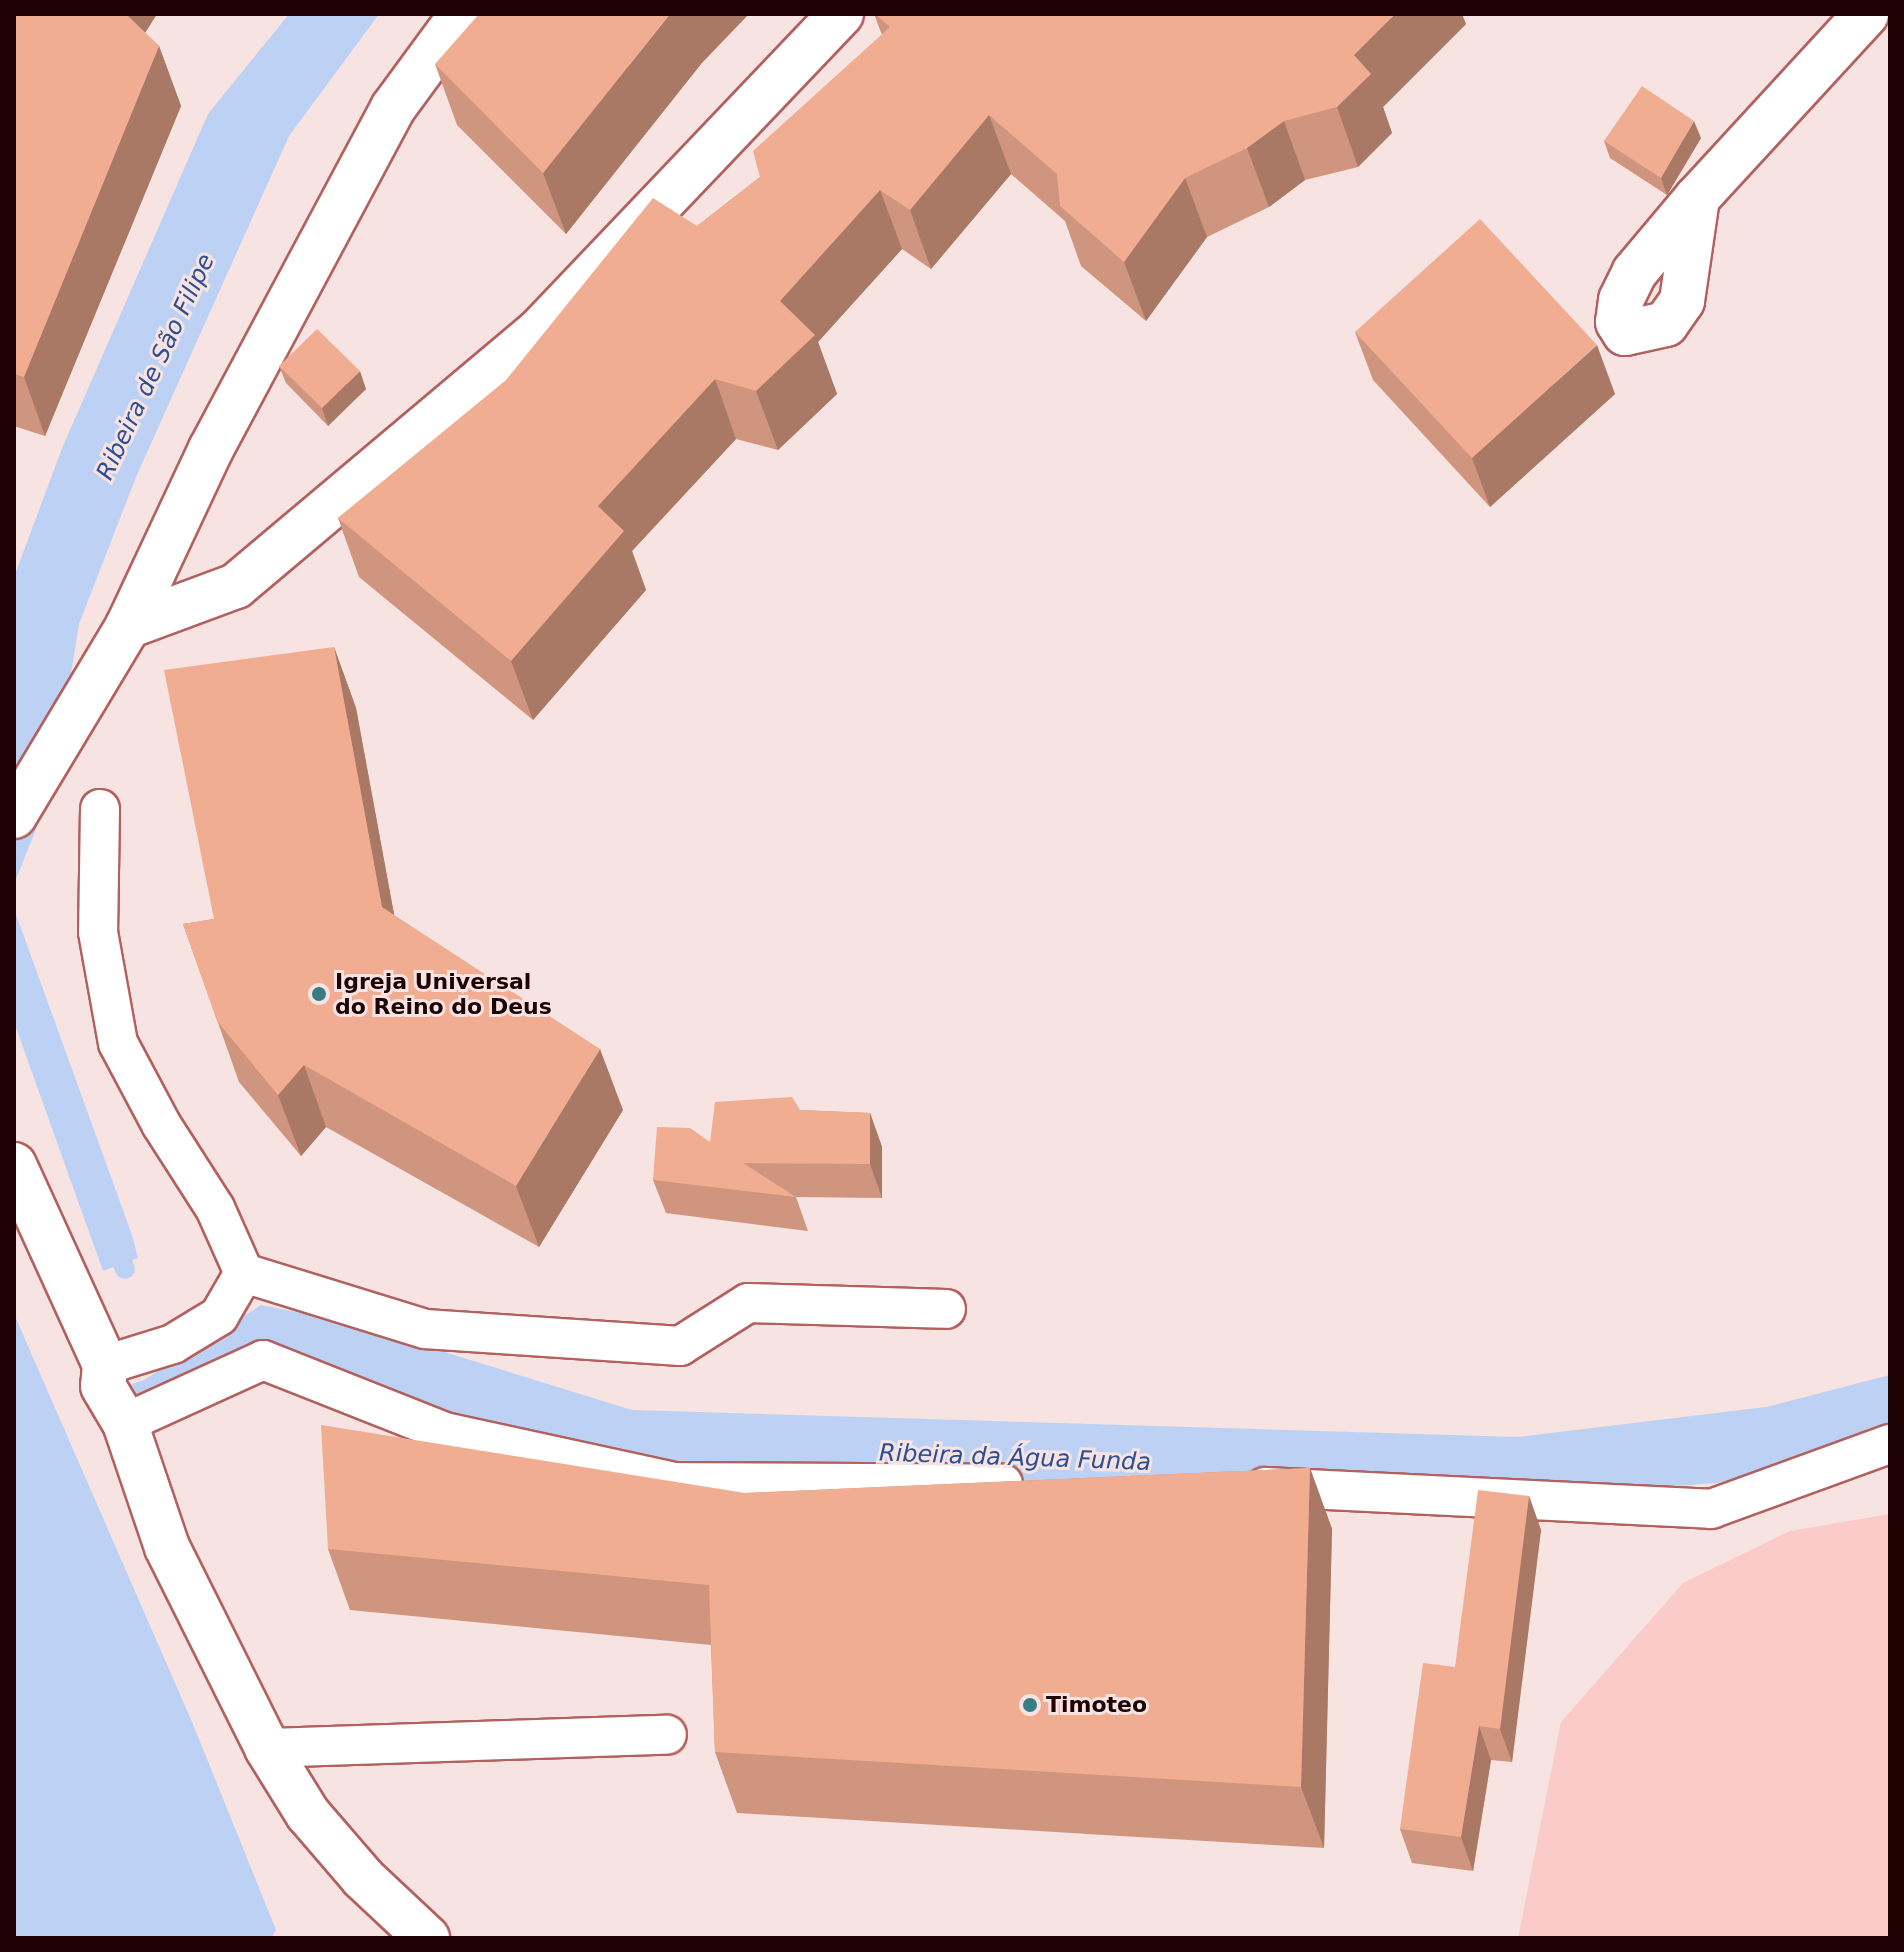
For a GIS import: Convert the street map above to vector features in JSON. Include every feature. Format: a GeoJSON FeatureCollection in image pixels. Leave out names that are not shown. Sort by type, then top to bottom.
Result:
{"type":"FeatureCollection","features":[{"type":"Feature","properties":{"kind":"street"},"geometry":{"type":"LineString","coordinates":[[14,816],[128,626],[211,449],[393,108],[462,14]]}},
{"type":"Feature","properties":{"kind":"street"},"geometry":{"type":"LineString","coordinates":[[128,626],[236,586],[539,331],[841,14]]}},
{"type":"Feature","properties":{"kind":"street"},"geometry":{"type":"LineString","coordinates":[[1697,198],[1866,14]]}},
{"type":"Feature","properties":{"kind":"street"},"geometry":{"type":"LineString","coordinates":[[14,1165],[111,1392],[167,1547],[267,1748],[308,1814],[363,1878],[427,1938]]}},
{"type":"Feature","properties":{"kind":"lane"},"geometry":{"type":"LineString","coordinates":[[100,809],[98,932],[118,1043],[161,1124],[215,1208],[244,1273],[425,1329],[680,1346],[748,1303],[946,1309]]}},
{"type":"Feature","properties":{"kind":"lane"},"geometry":{"type":"LineString","coordinates":[[111,1392],[173,1344],[219,1316],[244,1273]]}},
{"type":"Feature","properties":{"kind":"lane"},"geometry":{"type":"LineString","coordinates":[[111,1392],[263,1360],[445,1432],[675,1482],[1040,1485]]}},
{"type":"Feature","properties":{"kind":"lane"},"geometry":{"type":"LineString","coordinates":[[1231,1486],[1711,1509],[1890,1444]]}},
{"type":"Feature","properties":{"kind":"lane"},"geometry":{"type":"LineString","coordinates":[[267,1748],[667,1735]]}},
{"type":"Feature","properties":{"kind":"shaded area"},"geometry":{"type":"Polygon","coordinates":[[[1890,1514],[1890,1938],[1518,1938],[1561,1722],[1683,1583],[1790,1531],[1890,1514]]]}},
{"type":"Feature","properties":{"kind":"water"},"geometry":{"type":"Polygon","coordinates":[[[289,14],[379,14],[289,136],[136,477],[79,624],[53,787],[14,884],[14,577],[63,446],[208,114],[289,14]]]}},
{"type":"Feature","properties":{"kind":"water"},"geometry":{"type":"Polygon","coordinates":[[[14,909],[138,1258],[103,1271],[14,1022],[14,909]]]}},
{"type":"Feature","properties":{"kind":"water","name":"Ribeira da Água Funda"},"geometry":{"type":"Polygon","coordinates":[[[261,1305],[350,1323],[632,1410],[1517,1437],[1766,1407],[1890,1375],[1890,1462],[1716,1483],[1515,1498],[1514,1512],[717,1501],[273,1382],[227,1379],[103,1426],[90,1397],[144,1380],[261,1305]]]}},
{"type":"Feature","properties":{"kind":"water"},"geometry":{"type":"Polygon","coordinates":[[[14,1314],[192,1722],[276,1930],[271,1938],[14,1938],[14,1314]]]}},
{"type":"Feature","properties":{"kind":"building"},"geometry":{"type":"Polygon","coordinates":[[[14,14],[126,14],[159,46],[24,377],[14,374],[14,14]]]}},
{"type":"Feature","properties":{"kind":"building"},"geometry":{"type":"Polygon","coordinates":[[[479,14],[670,14],[543,173],[435,64],[479,14]]]}},
{"type":"Feature","properties":{"kind":"building"},"geometry":{"type":"Polygon","coordinates":[[[875,14],[1395,14],[1354,55],[1371,74],[1337,107],[1284,121],[1247,148],[1185,178],[1124,262],[1060,206],[1057,174],[989,115],[910,210],[880,190],[780,301],[815,335],[756,391],[715,379],[598,506],[624,531],[511,661],[338,518],[506,380],[653,198],[697,226],[760,177],[753,151],[890,27],[875,14]]]}},
{"type":"Feature","properties":{"kind":"building"},"geometry":{"type":"Polygon","coordinates":[[[1642,86],[1694,121],[1661,178],[1604,141],[1642,86]]]}},
{"type":"Feature","properties":{"kind":"building"},"geometry":{"type":"Polygon","coordinates":[[[1480,219],[1597,345],[1472,458],[1355,332],[1480,219]]]}},
{"type":"Feature","properties":{"kind":"building"},"geometry":{"type":"Polygon","coordinates":[[[317,329],[360,371],[322,408],[279,366],[317,329]]]}},
{"type":"Feature","properties":{"kind":"building","name":"Igreja Universal do Reino do Deus"},"geometry":{"type":"Polygon","coordinates":[[[334,647],[382,907],[600,1049],[516,1186],[304,1065],[278,1095],[217,1021],[183,924],[214,919],[164,670],[334,647]]]}},
{"type":"Feature","properties":{"kind":"building"},"geometry":{"type":"Polygon","coordinates":[[[792,1097],[800,1110],[870,1113],[870,1164],[743,1163],[796,1197],[653,1180],[657,1127],[690,1128],[710,1142],[715,1102],[792,1097]]]}},
{"type":"Feature","properties":{"kind":"building","name":"Timoteo"},"geometry":{"type":"Polygon","coordinates":[[[321,1425],[745,1493],[1310,1468],[1301,1787],[715,1752],[709,1585],[328,1549],[321,1425]]]}},
{"type":"Feature","properties":{"kind":"building"},"geometry":{"type":"Polygon","coordinates":[[[1478,1490],[1529,1496],[1500,1729],[1479,1726],[1461,1837],[1400,1829],[1423,1663],[1455,1667],[1478,1490]]]}},
{"type":"Feature","properties":{"kind":"waterway","name":"Ribeira de São Filipe"},"geometry":{"type":"LineString","coordinates":[[113,1238],[125,1269]]}},
{"type":"Feature","properties":{"kind":"place","name":"Igreja Universal do Reino do Deus"},"geometry":{"type":"Point","coordinates":[319,994]}},
{"type":"Feature","properties":{"kind":"place","name":"Timoteo"},"geometry":{"type":"Point","coordinates":[1030,1705]}}]}
